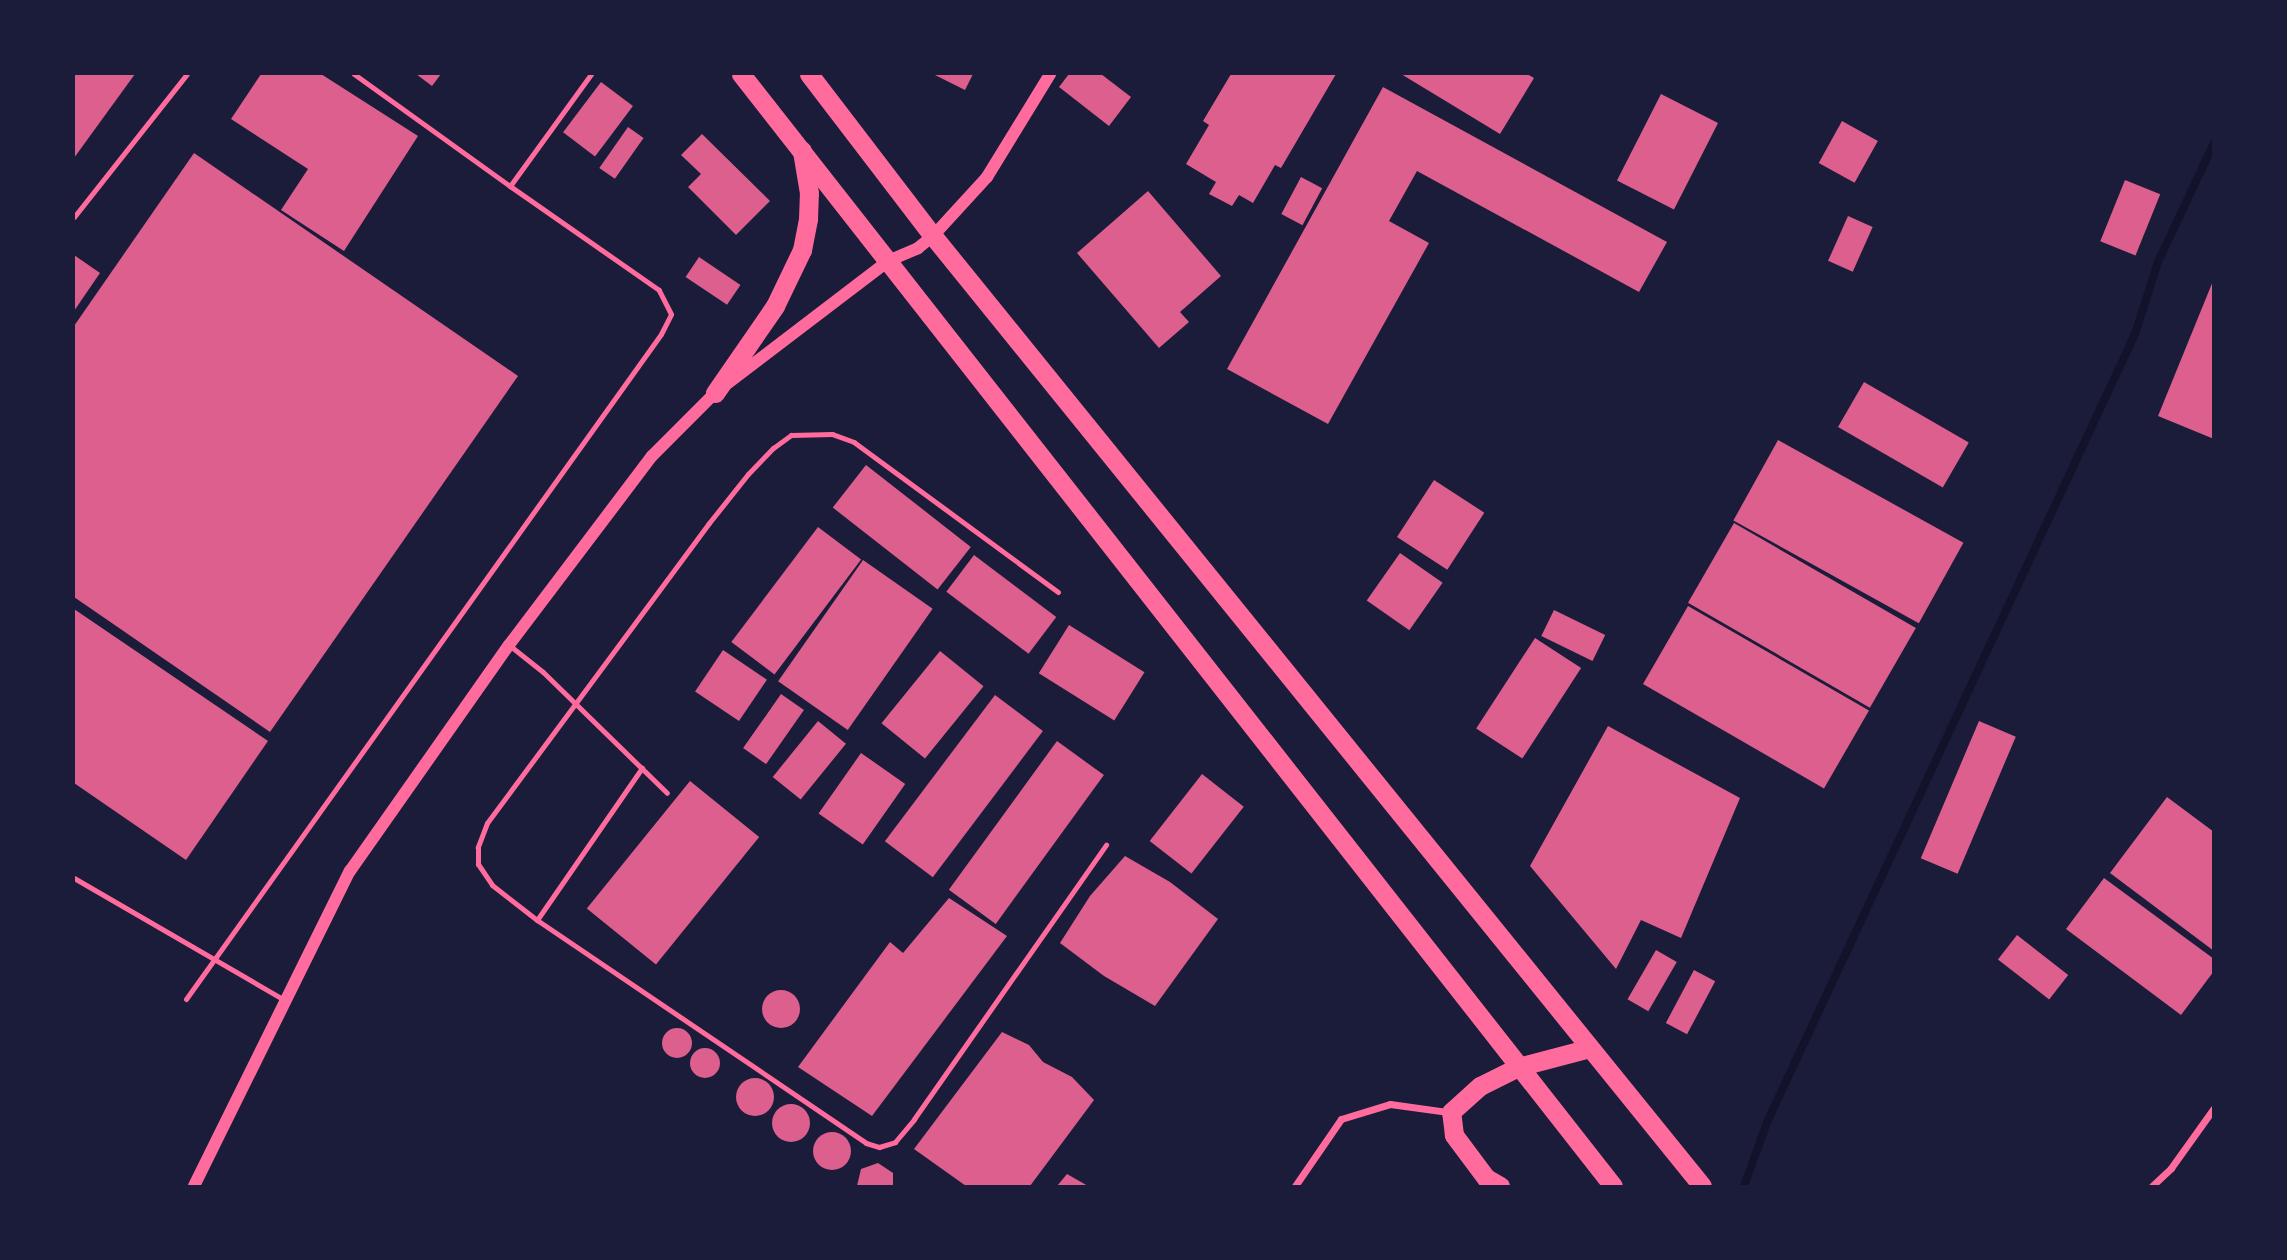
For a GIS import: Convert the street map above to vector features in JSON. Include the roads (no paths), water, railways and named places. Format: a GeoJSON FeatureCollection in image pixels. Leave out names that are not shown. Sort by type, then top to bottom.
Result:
{"type":"FeatureCollection","features":[{"type":"Feature","properties":{"kind":"highway"},"geometry":{"type":"LineString","coordinates":[[741,74],[801,147],[1613,1186]]}},
{"type":"Feature","properties":{"kind":"highway"},"geometry":{"type":"LineString","coordinates":[[809,74],[933,236],[1702,1186]]}},
{"type":"Feature","properties":{"kind":"highway"},"geometry":{"type":"LineString","coordinates":[[715,393],[775,306],[802,250],[808,219],[809,193],[801,147]]}},
{"type":"Feature","properties":{"kind":"highway"},"geometry":{"type":"LineString","coordinates":[[1500,1186],[1486,1178],[1454,1135],[1451,1112],[1480,1086],[1517,1066],[1590,1048]]}},
{"type":"Feature","properties":{"kind":"street"},"geometry":{"type":"LineString","coordinates":[[194,1186],[362,851],[509,645],[652,456],[715,393],[888,261],[918,248],[933,236],[987,177],[1050,74]]}},
{"type":"Feature","properties":{"kind":"street"},"geometry":{"type":"LineString","coordinates":[[1295,1186],[1340,1119],[1390,1104],[1451,1112]]}},
{"type":"Feature","properties":{"kind":"street"},"geometry":{"type":"LineString","coordinates":[[2152,1186],[2171,1168],[2214,1108]]}},
{"type":"Feature","properties":{"kind":"lane"},"geometry":{"type":"LineString","coordinates":[[74,217],[187,74]]}},
{"type":"Feature","properties":{"kind":"lane"},"geometry":{"type":"LineString","coordinates":[[186,999],[661,334],[671,314],[659,290],[354,74]]}},
{"type":"Feature","properties":{"kind":"lane"},"geometry":{"type":"LineString","coordinates":[[510,186],[591,74]]}},
{"type":"Feature","properties":{"kind":"lane"},"geometry":{"type":"LineString","coordinates":[[1058,592],[855,442],[832,433],[791,435],[773,448],[748,474],[709,523],[487,823],[478,847],[478,864],[492,885],[537,920],[866,1143],[878,1147],[895,1142],[914,1119],[1106,845]]}},
{"type":"Feature","properties":{"kind":"lane"},"geometry":{"type":"LineString","coordinates":[[509,645],[667,793]]}},
{"type":"Feature","properties":{"kind":"lane"},"geometry":{"type":"LineString","coordinates":[[537,920],[642,768]]}},
{"type":"Feature","properties":{"kind":"lane"},"geometry":{"type":"LineString","coordinates":[[74,878],[286,1002]]}},
{"type":"Feature","properties":{"kind":"waterway"},"geometry":{"type":"LineString","coordinates":[[1744,1186],[1768,1120],[2135,334],[2158,262],[2214,143]]}}]}
